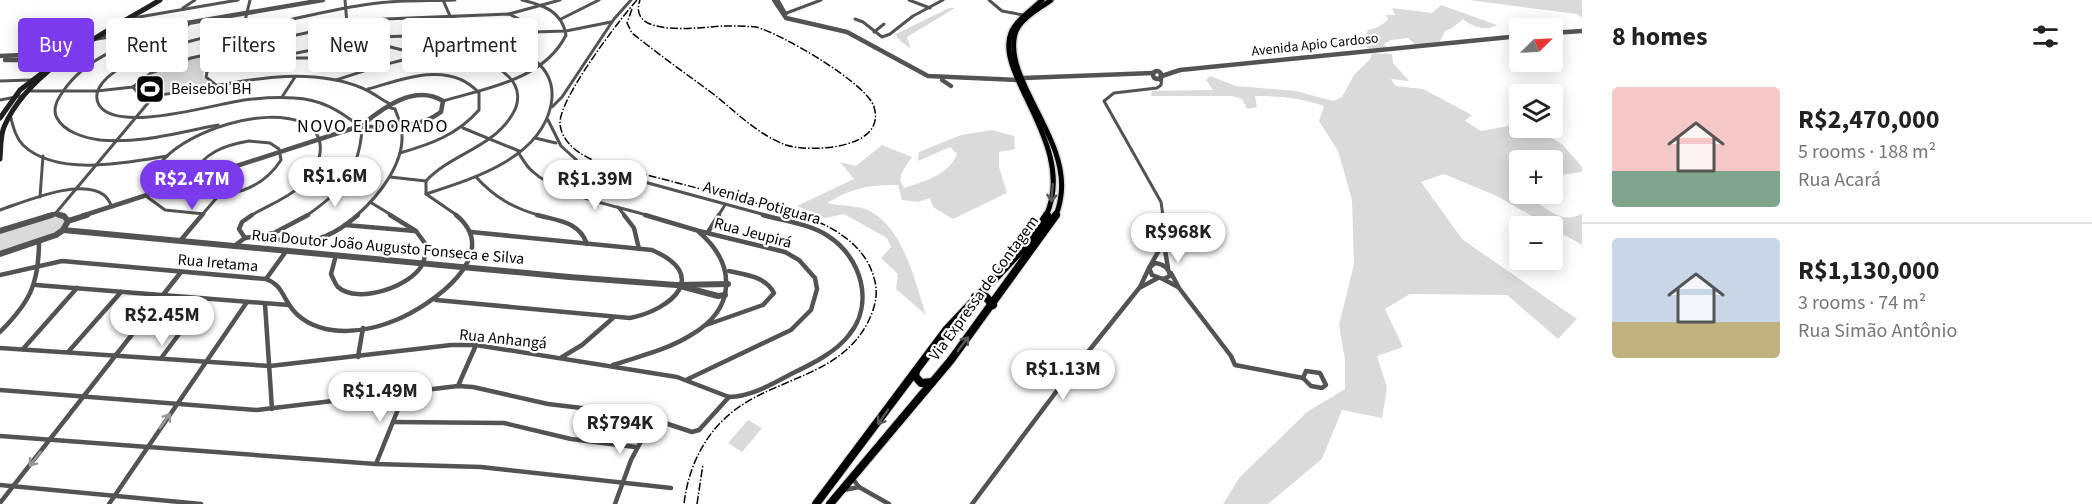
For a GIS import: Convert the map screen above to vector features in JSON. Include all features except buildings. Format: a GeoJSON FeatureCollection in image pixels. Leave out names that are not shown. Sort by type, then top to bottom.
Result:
{"type":"FeatureCollection","features":[{"type":"Feature","properties":{"kind":"highway"},"geometry":{"type":"LineString","coordinates":[[1024,15],[1043,1]]}},
{"type":"Feature","properties":{"kind":"highway","name":"Via Expressa de Contagem"},"geometry":{"type":"LineString","coordinates":[[830,504],[951,360],[993,305],[1057,213],[1062,188],[1060,163],[1051,136],[1019,78],[1014,48],[1015,34],[1043,1]]}},
{"type":"Feature","properties":{"kind":"highway","name":"Via Expressa de Contagem"},"geometry":{"type":"LineString","coordinates":[[816,504],[860,449],[916,369],[975,297],[1036,232],[1049,210],[1053,198],[1052,162],[1007,47],[1013,27],[1024,15]]}},
{"type":"Feature","properties":{"kind":"highway"},"geometry":{"type":"LineString","coordinates":[[975,297],[986,297],[993,305]]}},
{"type":"Feature","properties":{"kind":"highway"},"geometry":{"type":"LineString","coordinates":[[916,369],[915,376],[921,383],[932,382]]}},
{"type":"Feature","properties":{"kind":"main road"},"geometry":{"type":"LineString","coordinates":[[0,159],[3,129],[21,96],[50,71],[153,0]]}},
{"type":"Feature","properties":{"kind":"main road"},"geometry":{"type":"LineString","coordinates":[[132,18],[160,0]]}},
{"type":"Feature","properties":{"kind":"main road"},"geometry":{"type":"LineString","coordinates":[[94,40],[106,33]]}},
{"type":"Feature","properties":{"kind":"main road"},"geometry":{"type":"LineString","coordinates":[[0,118],[12,99],[42,72]]}},
{"type":"Feature","properties":{"kind":"street"},"geometry":{"type":"LineString","coordinates":[[180,10],[195,0]]}},
{"type":"Feature","properties":{"kind":"street"},"geometry":{"type":"LineString","coordinates":[[132,18],[237,0]]}},
{"type":"Feature","properties":{"kind":"street"},"geometry":{"type":"LineString","coordinates":[[246,18],[250,0]]}},
{"type":"Feature","properties":{"kind":"street"},"geometry":{"type":"LineString","coordinates":[[97,38],[323,0]]}},
{"type":"Feature","properties":{"kind":"street"},"geometry":{"type":"LineString","coordinates":[[345,0],[346,18]]}},
{"type":"Feature","properties":{"kind":"street"},"geometry":{"type":"LineString","coordinates":[[443,0],[450,16],[454,18]]}},
{"type":"Feature","properties":{"kind":"street"},"geometry":{"type":"LineString","coordinates":[[296,18],[379,3],[455,0]]}},
{"type":"Feature","properties":{"kind":"street"},"geometry":{"type":"LineString","coordinates":[[443,101],[512,79],[542,65],[560,49],[566,32],[561,19],[544,6],[522,0]]}},
{"type":"Feature","properties":{"kind":"street"},"geometry":{"type":"LineString","coordinates":[[390,19],[509,14],[560,0]]}},
{"type":"Feature","properties":{"kind":"street"},"geometry":{"type":"LineString","coordinates":[[561,19],[598,0]]}},
{"type":"Feature","properties":{"kind":"street"},"geometry":{"type":"LineString","coordinates":[[552,107],[562,97],[610,24],[631,0]]}},
{"type":"Feature","properties":{"kind":"street"},"geometry":{"type":"LineString","coordinates":[[776,0],[785,15],[847,32],[920,73],[938,78],[951,86]]}},
{"type":"Feature","properties":{"kind":"street"},"geometry":{"type":"LineString","coordinates":[[785,15],[821,0]]}},
{"type":"Feature","properties":{"kind":"street"},"geometry":{"type":"LineString","coordinates":[[909,0],[931,8]]}},
{"type":"Feature","properties":{"kind":"street"},"geometry":{"type":"LineString","coordinates":[[855,19],[863,22],[882,37],[890,34],[913,16],[943,0]]}},
{"type":"Feature","properties":{"kind":"street"},"geometry":{"type":"LineString","coordinates":[[989,0],[1002,11],[1024,15]]}},
{"type":"Feature","properties":{"kind":"street"},"geometry":{"type":"LineString","coordinates":[[509,14],[517,18]]}},
{"type":"Feature","properties":{"kind":"street"},"geometry":{"type":"LineString","coordinates":[[191,22],[112,52],[77,74],[61,92],[54,109],[60,123],[87,137],[116,140],[146,138],[268,118],[293,120],[315,131],[321,141],[322,153],[313,174],[300,187],[281,200],[242,222],[239,229],[245,238]]}},
{"type":"Feature","properties":{"kind":"street"},"geometry":{"type":"LineString","coordinates":[[538,33],[566,32],[610,24]]}},
{"type":"Feature","properties":{"kind":"street"},"geometry":{"type":"LineString","coordinates":[[874,32],[885,24]]}},
{"type":"Feature","properties":{"kind":"street"},"geometry":{"type":"LineString","coordinates":[[1563,33],[1581,31]]}},
{"type":"Feature","properties":{"kind":"street"},"geometry":{"type":"LineString","coordinates":[[538,32],[566,32]]}},
{"type":"Feature","properties":{"kind":"street","name":"Avenida Apio Cardoso"},"geometry":{"type":"LineString","coordinates":[[938,78],[1155,75],[1180,70],[1509,38]]}},
{"type":"Feature","properties":{"kind":"street"},"geometry":{"type":"LineString","coordinates":[[200,39],[133,61],[111,75],[97,91],[96,99],[102,109],[116,116],[135,118],[282,97],[315,99],[342,109],[360,128],[362,143],[358,161],[339,189],[305,216],[267,235],[245,238],[232,247]]}},
{"type":"Feature","properties":{"kind":"street"},"geometry":{"type":"LineString","coordinates":[[31,90],[97,91],[133,87],[142,78],[159,69],[200,56]]}},
{"type":"Feature","properties":{"kind":"street"},"geometry":{"type":"LineString","coordinates":[[0,58],[18,57]]}},
{"type":"Feature","properties":{"kind":"street"},"geometry":{"type":"LineString","coordinates":[[0,58],[18,59]]}},
{"type":"Feature","properties":{"kind":"street"},"geometry":{"type":"LineString","coordinates":[[426,194],[476,177],[519,152],[535,138],[548,120],[553,98],[551,80],[538,62]]}},
{"type":"Feature","properties":{"kind":"street","name":"Avenida Apio Cardoso"},"geometry":{"type":"LineString","coordinates":[[1162,78],[1180,70]]}},
{"type":"Feature","properties":{"kind":"street"},"geometry":{"type":"LineString","coordinates":[[206,72],[206,77],[217,86]]}},
{"type":"Feature","properties":{"kind":"street"},"geometry":{"type":"LineString","coordinates":[[336,80],[363,72]]}},
{"type":"Feature","properties":{"kind":"street"},"geometry":{"type":"LineString","coordinates":[[465,267],[471,253],[471,232],[456,214],[429,198],[426,194],[426,181],[436,170],[491,140],[508,122],[517,106],[517,90],[512,79],[504,72]]}},
{"type":"Feature","properties":{"kind":"street"},"geometry":{"type":"LineString","coordinates":[[368,89],[410,77],[441,74],[469,81],[478,90],[481,99],[479,110],[463,128],[439,140],[400,153]]}},
{"type":"Feature","properties":{"kind":"street"},"geometry":{"type":"LineString","coordinates":[[1140,288],[1168,277],[1164,243],[1166,231],[1161,202],[1104,101],[1114,93],[1161,86],[1162,78],[1155,75]]}},
{"type":"Feature","properties":{"kind":"street"},"geometry":{"type":"LineString","coordinates":[[133,87],[138,93],[153,96],[296,77],[336,80],[368,89],[390,104]]}},
{"type":"Feature","properties":{"kind":"street"},"geometry":{"type":"LineString","coordinates":[[282,97],[296,77]]}},
{"type":"Feature","properties":{"kind":"street"},"geometry":{"type":"LineString","coordinates":[[0,81],[31,80]]}},
{"type":"Feature","properties":{"kind":"street"},"geometry":{"type":"LineString","coordinates":[[360,128],[390,104],[425,94],[439,97],[443,101]]}},
{"type":"Feature","properties":{"kind":"street"},"geometry":{"type":"LineString","coordinates":[[0,100],[21,96]]}},
{"type":"Feature","properties":{"kind":"street"},"geometry":{"type":"LineString","coordinates":[[56,214],[153,96]]}},
{"type":"Feature","properties":{"kind":"street"},"geometry":{"type":"LineString","coordinates":[[553,98],[562,97]]}},
{"type":"Feature","properties":{"kind":"street"},"geometry":{"type":"LineString","coordinates":[[0,254],[63,230],[68,221],[350,130],[402,127],[435,117],[441,112],[443,101]]}},
{"type":"Feature","properties":{"kind":"street"},"geometry":{"type":"LineString","coordinates":[[267,235],[273,240],[310,242],[344,225],[370,202],[390,177],[400,153],[402,127],[395,109],[384,107]]}},
{"type":"Feature","properties":{"kind":"street"},"geometry":{"type":"LineString","coordinates":[[10,114],[16,134],[28,149],[59,162],[96,164],[167,156]]}},
{"type":"Feature","properties":{"kind":"street"},"geometry":{"type":"LineString","coordinates":[[548,120],[556,143]]}},
{"type":"Feature","properties":{"kind":"street"},"geometry":{"type":"LineString","coordinates":[[146,196],[150,177],[167,156],[185,143],[234,123]]}},
{"type":"Feature","properties":{"kind":"street","name":"Rua Jeupirá"},"geometry":{"type":"LineString","coordinates":[[463,128],[519,152],[530,169],[552,186],[699,231],[798,258],[814,275],[818,295],[815,306],[808,316],[791,330],[688,380]]}},
{"type":"Feature","properties":{"kind":"street","name":"Avenida Potiguara"},"geometry":{"type":"LineString","coordinates":[[535,138],[556,143],[568,156],[593,169],[801,225],[830,237],[850,255],[858,267],[863,286],[863,306],[860,317],[849,336],[841,344],[806,366],[743,396],[729,397]]}},
{"type":"Feature","properties":{"kind":"street"},"geometry":{"type":"LineString","coordinates":[[264,141],[275,146],[281,153],[278,166],[265,179],[244,189],[221,194],[205,192],[195,186],[193,181],[194,171],[202,161],[215,151],[231,144],[264,141]]}},
{"type":"Feature","properties":{"kind":"street"},"geometry":{"type":"LineString","coordinates":[[40,197],[43,156]]}},
{"type":"Feature","properties":{"kind":"street"},"geometry":{"type":"LineString","coordinates":[[390,177],[426,181]]}},
{"type":"Feature","properties":{"kind":"street"},"geometry":{"type":"LineString","coordinates":[[476,177],[492,195],[504,203],[575,226],[583,232],[587,244]]}},
{"type":"Feature","properties":{"kind":"street"},"geometry":{"type":"LineString","coordinates":[[0,210],[40,197],[76,189],[103,192],[110,199],[112,207]]}},
{"type":"Feature","properties":{"kind":"street"},"geometry":{"type":"LineString","coordinates":[[179,242],[221,194]]}},
{"type":"Feature","properties":{"kind":"street"},"geometry":{"type":"LineString","coordinates":[[146,196],[156,207],[164,210],[204,214]]}},
{"type":"Feature","properties":{"kind":"street"},"geometry":{"type":"LineString","coordinates":[[337,254],[330,268],[332,281],[342,290],[358,294],[370,295],[397,286],[413,276],[424,262],[427,246],[416,231],[370,202]]}},
{"type":"Feature","properties":{"kind":"street"},"geometry":{"type":"LineString","coordinates":[[708,232],[725,205]]}},
{"type":"Feature","properties":{"kind":"street"},"geometry":{"type":"LineString","coordinates":[[617,206],[634,228],[639,249]]}},
{"type":"Feature","properties":{"kind":"street"},"geometry":{"type":"LineString","coordinates":[[0,231],[56,214],[64,216],[68,221]]}},
{"type":"Feature","properties":{"kind":"street"},"geometry":{"type":"LineString","coordinates":[[344,225],[416,231]]}},
{"type":"Feature","properties":{"kind":"street","name":"Rua Doutor João Augusto Fonseca e Silva"},"geometry":{"type":"LineString","coordinates":[[63,230],[240,248],[337,254],[680,285],[728,284]]}},
{"type":"Feature","properties":{"kind":"street"},"geometry":{"type":"LineString","coordinates":[[699,231],[719,251],[729,271],[725,295],[705,325]]}},
{"type":"Feature","properties":{"kind":"street"},"geometry":{"type":"LineString","coordinates":[[435,300],[614,318],[635,318],[657,312],[673,300],[680,285],[681,270],[671,258],[663,253],[471,232]]}},
{"type":"Feature","properties":{"kind":"street"},"geometry":{"type":"LineString","coordinates":[[240,248],[251,238]]}},
{"type":"Feature","properties":{"kind":"street"},"geometry":{"type":"LineString","coordinates":[[0,332],[24,306],[36,285],[39,241]]}},
{"type":"Feature","properties":{"kind":"street"},"geometry":{"type":"LineString","coordinates":[[972,504],[1059,388],[1140,288],[1149,267],[1164,243]]}},
{"type":"Feature","properties":{"kind":"street"},"geometry":{"type":"LineString","coordinates":[[266,279],[287,250]]}},
{"type":"Feature","properties":{"kind":"street","name":"Rua Iretama"},"geometry":{"type":"LineString","coordinates":[[0,275],[62,261],[266,279],[282,288],[288,303],[303,319],[314,325],[328,328],[363,328],[400,319],[435,300],[465,267]]}},
{"type":"Feature","properties":{"kind":"street"},"geometry":{"type":"LineString","coordinates":[[1149,267],[1158,264],[1169,271],[1179,288],[1231,356],[1235,365],[1303,378],[1314,387],[1322,388],[1326,385],[1323,376],[1313,371],[1306,371],[1303,378]]}},
{"type":"Feature","properties":{"kind":"street"},"geometry":{"type":"LineString","coordinates":[[1149,267],[1150,273],[1179,288]]}},
{"type":"Feature","properties":{"kind":"street"},"geometry":{"type":"LineString","coordinates":[[612,366],[672,345],[705,325],[763,305],[774,293],[769,282],[729,271]]}},
{"type":"Feature","properties":{"kind":"street"},"geometry":{"type":"LineString","coordinates":[[0,503],[182,272]]}},
{"type":"Feature","properties":{"kind":"street"},"geometry":{"type":"LineString","coordinates":[[36,285],[277,305],[288,303]]}},
{"type":"Feature","properties":{"kind":"street","name":"Rua Doutor João Augusto Fonseca e Silva"},"geometry":{"type":"LineString","coordinates":[[680,285],[718,296],[725,295]]}},
{"type":"Feature","properties":{"kind":"street"},"geometry":{"type":"LineString","coordinates":[[23,349],[78,288]]}},
{"type":"Feature","properties":{"kind":"street"},"geometry":{"type":"LineString","coordinates":[[68,352],[121,292]]}},
{"type":"Feature","properties":{"kind":"street"},"geometry":{"type":"LineString","coordinates":[[162,358],[205,299]]}},
{"type":"Feature","properties":{"kind":"street"},"geometry":{"type":"LineString","coordinates":[[109,504],[247,302]]}},
{"type":"Feature","properties":{"kind":"street"},"geometry":{"type":"LineString","coordinates":[[265,304],[272,409]]}},
{"type":"Feature","properties":{"kind":"street"},"geometry":{"type":"LineString","coordinates":[[562,357],[582,345],[614,318]]}},
{"type":"Feature","properties":{"kind":"street"},"geometry":{"type":"LineString","coordinates":[[357,357],[363,328]]}},
{"type":"Feature","properties":{"kind":"street","name":"Rua Anhangá"},"geometry":{"type":"LineString","coordinates":[[0,348],[270,366],[451,345],[476,345],[562,357],[688,380],[729,397]]}},
{"type":"Feature","properties":{"kind":"street"},"geometry":{"type":"LineString","coordinates":[[458,386],[476,345]]}},
{"type":"Feature","properties":{"kind":"street"},"geometry":{"type":"LineString","coordinates":[[0,390],[177,405],[272,409],[458,386],[473,387],[548,404],[641,415],[693,432],[699,430],[729,397]]}},
{"type":"Feature","properties":{"kind":"street"},"geometry":{"type":"LineString","coordinates":[[376,464],[405,391]]}},
{"type":"Feature","properties":{"kind":"street"},"geometry":{"type":"LineString","coordinates":[[615,504],[621,481],[635,447],[652,419]]}},
{"type":"Feature","properties":{"kind":"street"},"geometry":{"type":"LineString","coordinates":[[393,422],[512,424],[571,439],[635,447]]}},
{"type":"Feature","properties":{"kind":"street"},"geometry":{"type":"LineString","coordinates":[[0,436],[376,464],[481,467],[671,488]]}},
{"type":"Feature","properties":{"kind":"street"},"geometry":{"type":"LineString","coordinates":[[853,475],[854,483],[889,504]]}},
{"type":"Feature","properties":{"kind":"street"},"geometry":{"type":"LineString","coordinates":[[0,485],[201,504]]}},
{"type":"Feature","properties":{"kind":"street"},"geometry":{"type":"LineString","coordinates":[[840,491],[859,487]]}},
{"type":"Feature","properties":{"kind":"shaded area"},"geometry":{"type":"Polygon","coordinates":[[[1469,0],[1582,0],[1582,18],[1577,14],[1469,0]]]}},
{"type":"Feature","properties":{"kind":"shaded area"},"geometry":{"type":"Polygon","coordinates":[[[1441,5],[1497,25],[1480,28],[1463,19],[1445,31],[1439,43],[1416,45],[1408,38],[1391,40],[1384,44],[1387,48],[1368,50],[1363,39],[1368,30],[1388,20],[1386,15],[1395,15],[1392,8],[1432,13],[1441,5]]]}},
{"type":"Feature","properties":{"kind":"shaded area"},"geometry":{"type":"Polygon","coordinates":[[[949,8],[955,8],[907,37],[911,49],[897,38],[896,34],[949,8]]]}},
{"type":"Feature","properties":{"kind":"shaded area"},"geometry":{"type":"Polygon","coordinates":[[[1372,53],[1392,54],[1393,63],[1409,81],[1391,79],[1396,86],[1423,89],[1472,115],[1465,121],[1481,131],[1509,126],[1509,138],[1551,138],[1562,144],[1582,167],[1582,172],[1563,175],[1563,150],[1509,150],[1509,203],[1444,174],[1421,182],[1462,239],[1577,319],[1558,339],[1507,295],[1410,294],[1385,309],[1403,347],[1377,356],[1387,388],[1382,418],[1342,410],[1322,459],[1268,504],[1223,504],[1240,477],[1307,412],[1345,389],[1345,360],[1339,325],[1354,264],[1352,200],[1338,151],[1319,121],[1324,106],[1290,98],[1255,96],[1257,107],[1247,109],[1242,99],[1232,96],[1151,96],[1152,91],[1213,90],[1206,80],[1210,76],[1236,86],[1296,91],[1333,101],[1342,97],[1354,75],[1370,59],[1372,53]]]}},
{"type":"Feature","properties":{"kind":"shaded area"},"geometry":{"type":"Polygon","coordinates":[[[200,56],[200,72],[203,72],[203,77],[213,85],[161,94],[142,91],[135,87],[158,72],[188,72],[188,60],[200,56]]]}},
{"type":"Feature","properties":{"kind":"shaded area"},"geometry":{"type":"Polygon","coordinates":[[[992,130],[1014,136],[1015,149],[999,152],[999,167],[1007,193],[953,219],[933,207],[930,198],[918,202],[902,200],[898,185],[861,188],[827,203],[868,210],[891,229],[906,256],[926,315],[896,289],[898,274],[881,258],[891,247],[887,238],[844,214],[826,218],[797,206],[854,179],[840,162],[856,166],[882,145],[912,157],[902,172],[900,180],[904,188],[942,172],[957,154],[950,147],[918,161],[919,152],[961,135],[992,130]]]}},
{"type":"Feature","properties":{"kind":"shaded area"},"geometry":{"type":"Polygon","coordinates":[[[1511,204],[1540,204],[1562,216],[1532,216],[1511,204]]]}},
{"type":"Feature","properties":{"kind":"shaded area"},"geometry":{"type":"Polygon","coordinates":[[[55,214],[67,221],[60,232],[0,254],[0,232],[55,214]]]}},
{"type":"Feature","properties":{"kind":"shaded area"},"geometry":{"type":"Polygon","coordinates":[[[1582,214],[1582,245],[1563,234],[1563,216],[1575,217],[1582,214]]]}},
{"type":"Feature","properties":{"kind":"shaded area"},"geometry":{"type":"Polygon","coordinates":[[[748,420],[762,428],[742,452],[728,443],[748,420]]]}},
{"type":"Feature","properties":{"kind":"railway"},"geometry":{"type":"LineString","coordinates":[[637,0],[604,42],[569,97],[560,124],[568,143],[597,162],[801,215],[824,225],[846,238],[863,255],[870,266],[876,289],[874,306],[868,322],[856,340],[841,354],[806,375],[748,401],[731,413],[712,432],[693,466],[684,504]]}},
{"type":"Feature","properties":{"kind":"railway"},"geometry":{"type":"LineString","coordinates":[[632,9],[627,23],[632,33],[747,122],[776,141],[786,145],[812,148],[844,145],[858,140],[869,132],[875,121],[874,107],[856,85],[821,60],[784,39],[756,27],[669,28],[655,26],[644,21],[639,12],[640,0]]}},
{"type":"Feature","properties":{"kind":"railway"},"geometry":{"type":"LineString","coordinates":[[697,504],[703,464]]}},
{"type":"Feature","properties":{"kind":"place","name":"Beisebol BH"},"geometry":{"type":"Point","coordinates":[150,89]}},
{"type":"Feature","properties":{"kind":"district","name":"NOVO ELDORADO"},"geometry":{"type":"Point","coordinates":[373,126]}}]}
